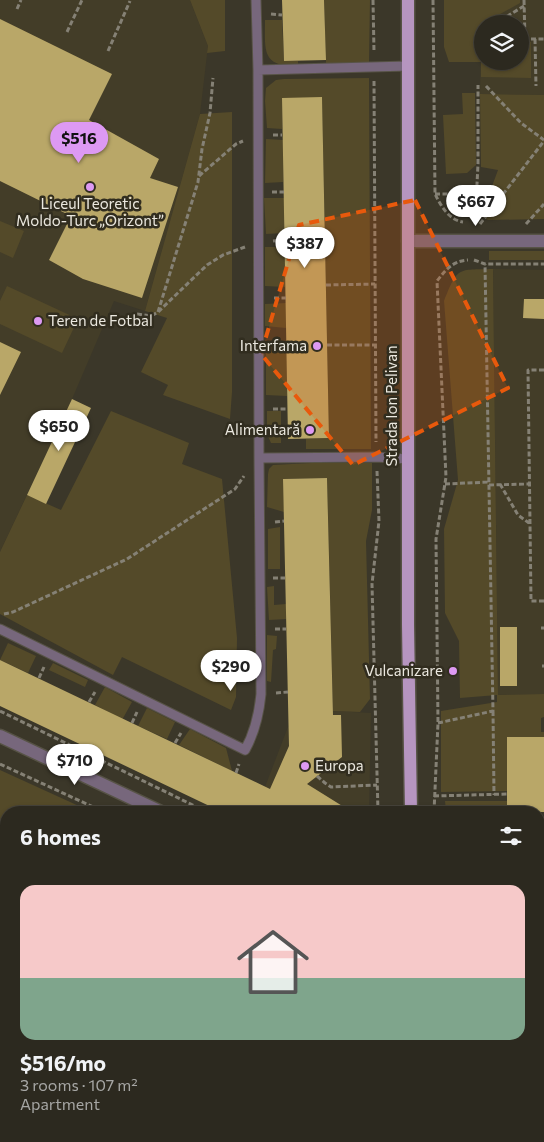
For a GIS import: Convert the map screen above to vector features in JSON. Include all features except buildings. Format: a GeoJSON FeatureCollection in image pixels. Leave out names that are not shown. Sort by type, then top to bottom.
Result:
{"type":"FeatureCollection","features":[{"type":"Feature","properties":{"kind":"main road","name":"Strada Ion Pelivan"},"geometry":{"type":"LineString","coordinates":[[408,0],[408,625],[410,806]]}},
{"type":"Feature","properties":{"kind":"street"},"geometry":{"type":"LineString","coordinates":[[408,241],[544,241]]}},
{"type":"Feature","properties":{"kind":"street"},"geometry":{"type":"LineString","coordinates":[[0,736],[146,806]]}},
{"type":"Feature","properties":{"kind":"lane"},"geometry":{"type":"LineString","coordinates":[[0,629],[245,750],[253,735],[259,717],[261,694],[256,0]]}},
{"type":"Feature","properties":{"kind":"lane"},"geometry":{"type":"LineString","coordinates":[[258,70],[408,66]]}},
{"type":"Feature","properties":{"kind":"lane"},"geometry":{"type":"LineString","coordinates":[[258,458],[376,457],[408,459]]}},
{"type":"Feature","properties":{"kind":"path"},"geometry":{"type":"LineString","coordinates":[[17,9],[21,0]]}},
{"type":"Feature","properties":{"kind":"path"},"geometry":{"type":"LineString","coordinates":[[67,32],[82,0]]}},
{"type":"Feature","properties":{"kind":"path"},"geometry":{"type":"LineString","coordinates":[[108,51],[130,0]]}},
{"type":"Feature","properties":{"kind":"path"},"geometry":{"type":"LineString","coordinates":[[373,0],[376,457],[380,521],[372,584],[378,806]]}},
{"type":"Feature","properties":{"kind":"path"},"geometry":{"type":"LineString","coordinates":[[434,0],[435,194],[442,208],[456,221],[465,222]]}},
{"type":"Feature","properties":{"kind":"path"},"geometry":{"type":"LineString","coordinates":[[524,0],[524,15]]}},
{"type":"Feature","properties":{"kind":"path"},"geometry":{"type":"LineString","coordinates":[[509,15],[524,6]]}},
{"type":"Feature","properties":{"kind":"path"},"geometry":{"type":"LineString","coordinates":[[529,39],[544,39]]}},
{"type":"Feature","properties":{"kind":"path"},"geometry":{"type":"LineString","coordinates":[[536,39],[536,86]]}},
{"type":"Feature","properties":{"kind":"path"},"geometry":{"type":"LineString","coordinates":[[158,312],[199,176],[202,149],[210,113],[213,78]]}},
{"type":"Feature","properties":{"kind":"path"},"geometry":{"type":"LineString","coordinates":[[478,85],[478,164],[474,224],[489,224]]}},
{"type":"Feature","properties":{"kind":"path"},"geometry":{"type":"LineString","coordinates":[[480,224],[544,141],[521,123],[486,86]]}},
{"type":"Feature","properties":{"kind":"path"},"geometry":{"type":"LineString","coordinates":[[199,176],[236,144],[258,135]]}},
{"type":"Feature","properties":{"kind":"path"},"geometry":{"type":"LineString","coordinates":[[435,194],[476,194]]}},
{"type":"Feature","properties":{"kind":"path"},"geometry":{"type":"LineString","coordinates":[[526,224],[544,204]]}},
{"type":"Feature","properties":{"kind":"path"},"geometry":{"type":"LineString","coordinates":[[516,224],[535,224]]}},
{"type":"Feature","properties":{"kind":"path"},"geometry":{"type":"LineString","coordinates":[[137,314],[151,316],[158,312],[208,265],[223,255],[258,241]]}},
{"type":"Feature","properties":{"kind":"path"},"geometry":{"type":"LineString","coordinates":[[434,806],[438,723],[436,539],[446,467],[437,280],[446,269],[458,261],[477,260],[485,264],[544,264]]}},
{"type":"Feature","properties":{"kind":"path"},"geometry":{"type":"LineString","coordinates":[[485,264],[494,794]]}},
{"type":"Feature","properties":{"kind":"path"},"geometry":{"type":"LineString","coordinates":[[326,285],[375,284]]}},
{"type":"Feature","properties":{"kind":"path"},"geometry":{"type":"LineString","coordinates":[[327,345],[375,345]]}},
{"type":"Feature","properties":{"kind":"path"},"geometry":{"type":"LineString","coordinates":[[544,370],[528,370],[531,601],[544,601]]}},
{"type":"Feature","properties":{"kind":"path"},"geometry":{"type":"LineString","coordinates":[[0,614],[13,612],[127,559],[235,489],[258,458]]}},
{"type":"Feature","properties":{"kind":"path"},"geometry":{"type":"LineString","coordinates":[[445,484],[529,484]]}},
{"type":"Feature","properties":{"kind":"path"},"geometry":{"type":"LineString","coordinates":[[500,484],[518,514],[530,524]]}},
{"type":"Feature","properties":{"kind":"path"},"geometry":{"type":"LineString","coordinates":[[0,711],[195,806]]}},
{"type":"Feature","properties":{"kind":"path"},"geometry":{"type":"LineString","coordinates":[[438,723],[493,711]]}},
{"type":"Feature","properties":{"kind":"path"},"geometry":{"type":"LineString","coordinates":[[0,764],[91,806]]}},
{"type":"Feature","properties":{"kind":"path"},"geometry":{"type":"LineString","coordinates":[[317,776],[331,787],[377,785]]}},
{"type":"Feature","properties":{"kind":"path"},"geometry":{"type":"LineString","coordinates":[[434,796],[507,794]]}},
{"type":"Feature","properties":{"kind":"highlighted area"},"geometry":{"type":"Polygon","coordinates":[[[415,200],[508,388],[353,465],[261,354],[299,225],[415,200]]]}},
{"type":"Feature","properties":{"kind":"shaded area","name":"Liceul Teoretic Moldo-Turc „Orizont”"},"geometry":{"type":"Polygon","coordinates":[[[0,0],[190,0],[208,46],[200,114],[145,311],[114,301],[72,399],[0,552],[0,0]]]}},
{"type":"Feature","properties":{"kind":"shaded area"},"geometry":{"type":"Polygon","coordinates":[[[190,0],[225,0],[225,51],[207,53],[208,46],[190,0]]]}},
{"type":"Feature","properties":{"kind":"shaded area"},"geometry":{"type":"Polygon","coordinates":[[[324,0],[370,0],[369,63],[326,64],[324,0]]]}},
{"type":"Feature","properties":{"kind":"shaded area"},"geometry":{"type":"Polygon","coordinates":[[[444,0],[520,0],[520,3],[498,15],[474,15],[474,62],[449,62],[444,47],[444,0]]]}},
{"type":"Feature","properties":{"kind":"shaded area"},"geometry":{"type":"Polygon","coordinates":[[[482,0],[544,0],[544,95],[480,94],[481,70],[529,70],[529,15],[482,15],[482,0]]]}},
{"type":"Feature","properties":{"kind":"shaded area"},"geometry":{"type":"Polygon","coordinates":[[[265,20],[282,20],[284,61],[298,61],[298,66],[286,66],[271,60],[266,48],[265,20]]]}},
{"type":"Feature","properties":{"kind":"shaded area"},"geometry":{"type":"Polygon","coordinates":[[[529,42],[531,42],[531,78],[481,77],[481,70],[529,70],[529,42]]]}},
{"type":"Feature","properties":{"kind":"shaded area"},"geometry":{"type":"Polygon","coordinates":[[[369,78],[371,449],[306,449],[306,439],[329,438],[322,98],[282,98],[282,129],[267,128],[266,88],[276,80],[284,79],[369,78]]]}},
{"type":"Feature","properties":{"kind":"shaded area"},"geometry":{"type":"Polygon","coordinates":[[[462,93],[475,93],[476,165],[467,173],[446,174],[443,115],[463,114],[462,93]]]}},
{"type":"Feature","properties":{"kind":"shaded area"},"geometry":{"type":"Polygon","coordinates":[[[480,94],[544,95],[544,219],[488,220],[481,216],[498,170],[481,167],[480,94]]]}},
{"type":"Feature","properties":{"kind":"shaded area"},"geometry":{"type":"Polygon","coordinates":[[[232,112],[232,392],[230,419],[163,395],[168,385],[141,372],[167,318],[145,311],[200,114],[232,112]]]}},
{"type":"Feature","properties":{"kind":"shaded area"},"geometry":{"type":"Polygon","coordinates":[[[266,139],[283,140],[283,182],[265,183],[266,139]]]}},
{"type":"Feature","properties":{"kind":"shaded area"},"geometry":{"type":"Polygon","coordinates":[[[264,198],[284,198],[284,233],[266,234],[264,198]]]}},
{"type":"Feature","properties":{"kind":"shaded area"},"geometry":{"type":"Polygon","coordinates":[[[0,221],[24,231],[13,258],[0,252],[0,221]]]}},
{"type":"Feature","properties":{"kind":"shaded area"},"geometry":{"type":"Polygon","coordinates":[[[265,247],[285,247],[285,287],[265,286],[265,247]]]}},
{"type":"Feature","properties":{"kind":"shaded area"},"geometry":{"type":"Polygon","coordinates":[[[489,251],[544,251],[544,260],[489,260],[489,251]]]}},
{"type":"Feature","properties":{"kind":"shaded area"},"geometry":{"type":"Polygon","coordinates":[[[493,269],[544,270],[544,694],[498,695],[493,269]]]}},
{"type":"Feature","properties":{"kind":"shaded area"},"geometry":{"type":"Polygon","coordinates":[[[493,269],[498,695],[544,694],[544,717],[541,718],[541,732],[544,732],[544,737],[507,791],[441,792],[441,711],[497,702],[497,695],[460,698],[459,641],[445,613],[444,529],[458,480],[444,301],[452,281],[460,272],[465,270],[493,269]]]}},
{"type":"Feature","properties":{"kind":"shaded area","name":"Teren de Fotbal"},"geometry":{"type":"Polygon","coordinates":[[[7,286],[78,319],[62,353],[0,324],[0,301],[7,286]]]}},
{"type":"Feature","properties":{"kind":"shaded area"},"geometry":{"type":"Polygon","coordinates":[[[286,303],[286,328],[265,326],[265,304],[286,303]]]}},
{"type":"Feature","properties":{"kind":"shaded area"},"geometry":{"type":"Polygon","coordinates":[[[266,350],[287,350],[287,396],[266,395],[266,350]]]}},
{"type":"Feature","properties":{"kind":"shaded area"},"geometry":{"type":"Polygon","coordinates":[[[111,411],[189,443],[182,464],[222,479],[237,638],[236,697],[231,710],[122,657],[113,675],[0,614],[0,552],[27,495],[61,510],[111,411]]]}},
{"type":"Feature","properties":{"kind":"shaded area"},"geometry":{"type":"Polygon","coordinates":[[[267,411],[281,411],[281,443],[271,443],[267,434],[267,411]]]}},
{"type":"Feature","properties":{"kind":"shaded area"},"geometry":{"type":"Polygon","coordinates":[[[372,463],[372,510],[366,541],[370,699],[360,712],[333,711],[327,478],[283,479],[284,512],[267,507],[268,474],[269,469],[273,465],[372,463]]]}},
{"type":"Feature","properties":{"kind":"shaded area"},"geometry":{"type":"Polygon","coordinates":[[[280,527],[280,569],[268,569],[268,529],[280,527]]]}},
{"type":"Feature","properties":{"kind":"shaded area"},"geometry":{"type":"Polygon","coordinates":[[[274,586],[274,605],[286,604],[286,619],[269,620],[267,587],[274,586]]]}},
{"type":"Feature","properties":{"kind":"shaded area"},"geometry":{"type":"Polygon","coordinates":[[[267,635],[277,636],[276,649],[273,650],[271,682],[267,681],[267,635]]]}},
{"type":"Feature","properties":{"kind":"shaded area"},"geometry":{"type":"Polygon","coordinates":[[[8,643],[36,656],[28,673],[0,660],[8,643]]]}},
{"type":"Feature","properties":{"kind":"shaded area"},"geometry":{"type":"Polygon","coordinates":[[[53,663],[88,680],[85,687],[49,670],[53,663]]]}},
{"type":"Feature","properties":{"kind":"shaded area"},"geometry":{"type":"Polygon","coordinates":[[[105,687],[132,702],[122,720],[95,705],[105,687]]]}},
{"type":"Feature","properties":{"kind":"shaded area"},"geometry":{"type":"Polygon","coordinates":[[[147,708],[175,722],[167,739],[138,726],[147,708]]]}},
{"type":"Feature","properties":{"kind":"shaded area"},"geometry":{"type":"Polygon","coordinates":[[[333,711],[371,713],[369,806],[256,806],[288,727],[333,726],[333,711]]]}},
{"type":"Feature","properties":{"kind":"shaded area"},"geometry":{"type":"Polygon","coordinates":[[[190,729],[226,748],[232,771],[179,745],[190,729]]]}},
{"type":"Feature","properties":{"kind":"shaded area"},"geometry":{"type":"Polygon","coordinates":[[[0,770],[79,806],[0,806],[0,770]]]}},
{"type":"Feature","properties":{"kind":"shaded area"},"geometry":{"type":"Polygon","coordinates":[[[445,801],[507,801],[507,806],[446,806],[445,801]]]}},
{"type":"Feature","properties":{"kind":"place","name":"Liceul Teoretic Moldo-Turc „Orizont”"},"geometry":{"type":"Point","coordinates":[90,187]}},
{"type":"Feature","properties":{"kind":"place","name":"Teren de Fotbal"},"geometry":{"type":"Point","coordinates":[38,321]}},
{"type":"Feature","properties":{"kind":"place","name":"Interfama"},"geometry":{"type":"Point","coordinates":[317,346]}},
{"type":"Feature","properties":{"kind":"place","name":"Alimentară"},"geometry":{"type":"Point","coordinates":[310,430]}},
{"type":"Feature","properties":{"kind":"place","name":"Vulcanizare"},"geometry":{"type":"Point","coordinates":[453,671]}},
{"type":"Feature","properties":{"kind":"place","name":"Europa"},"geometry":{"type":"Point","coordinates":[305,766]}}]}
